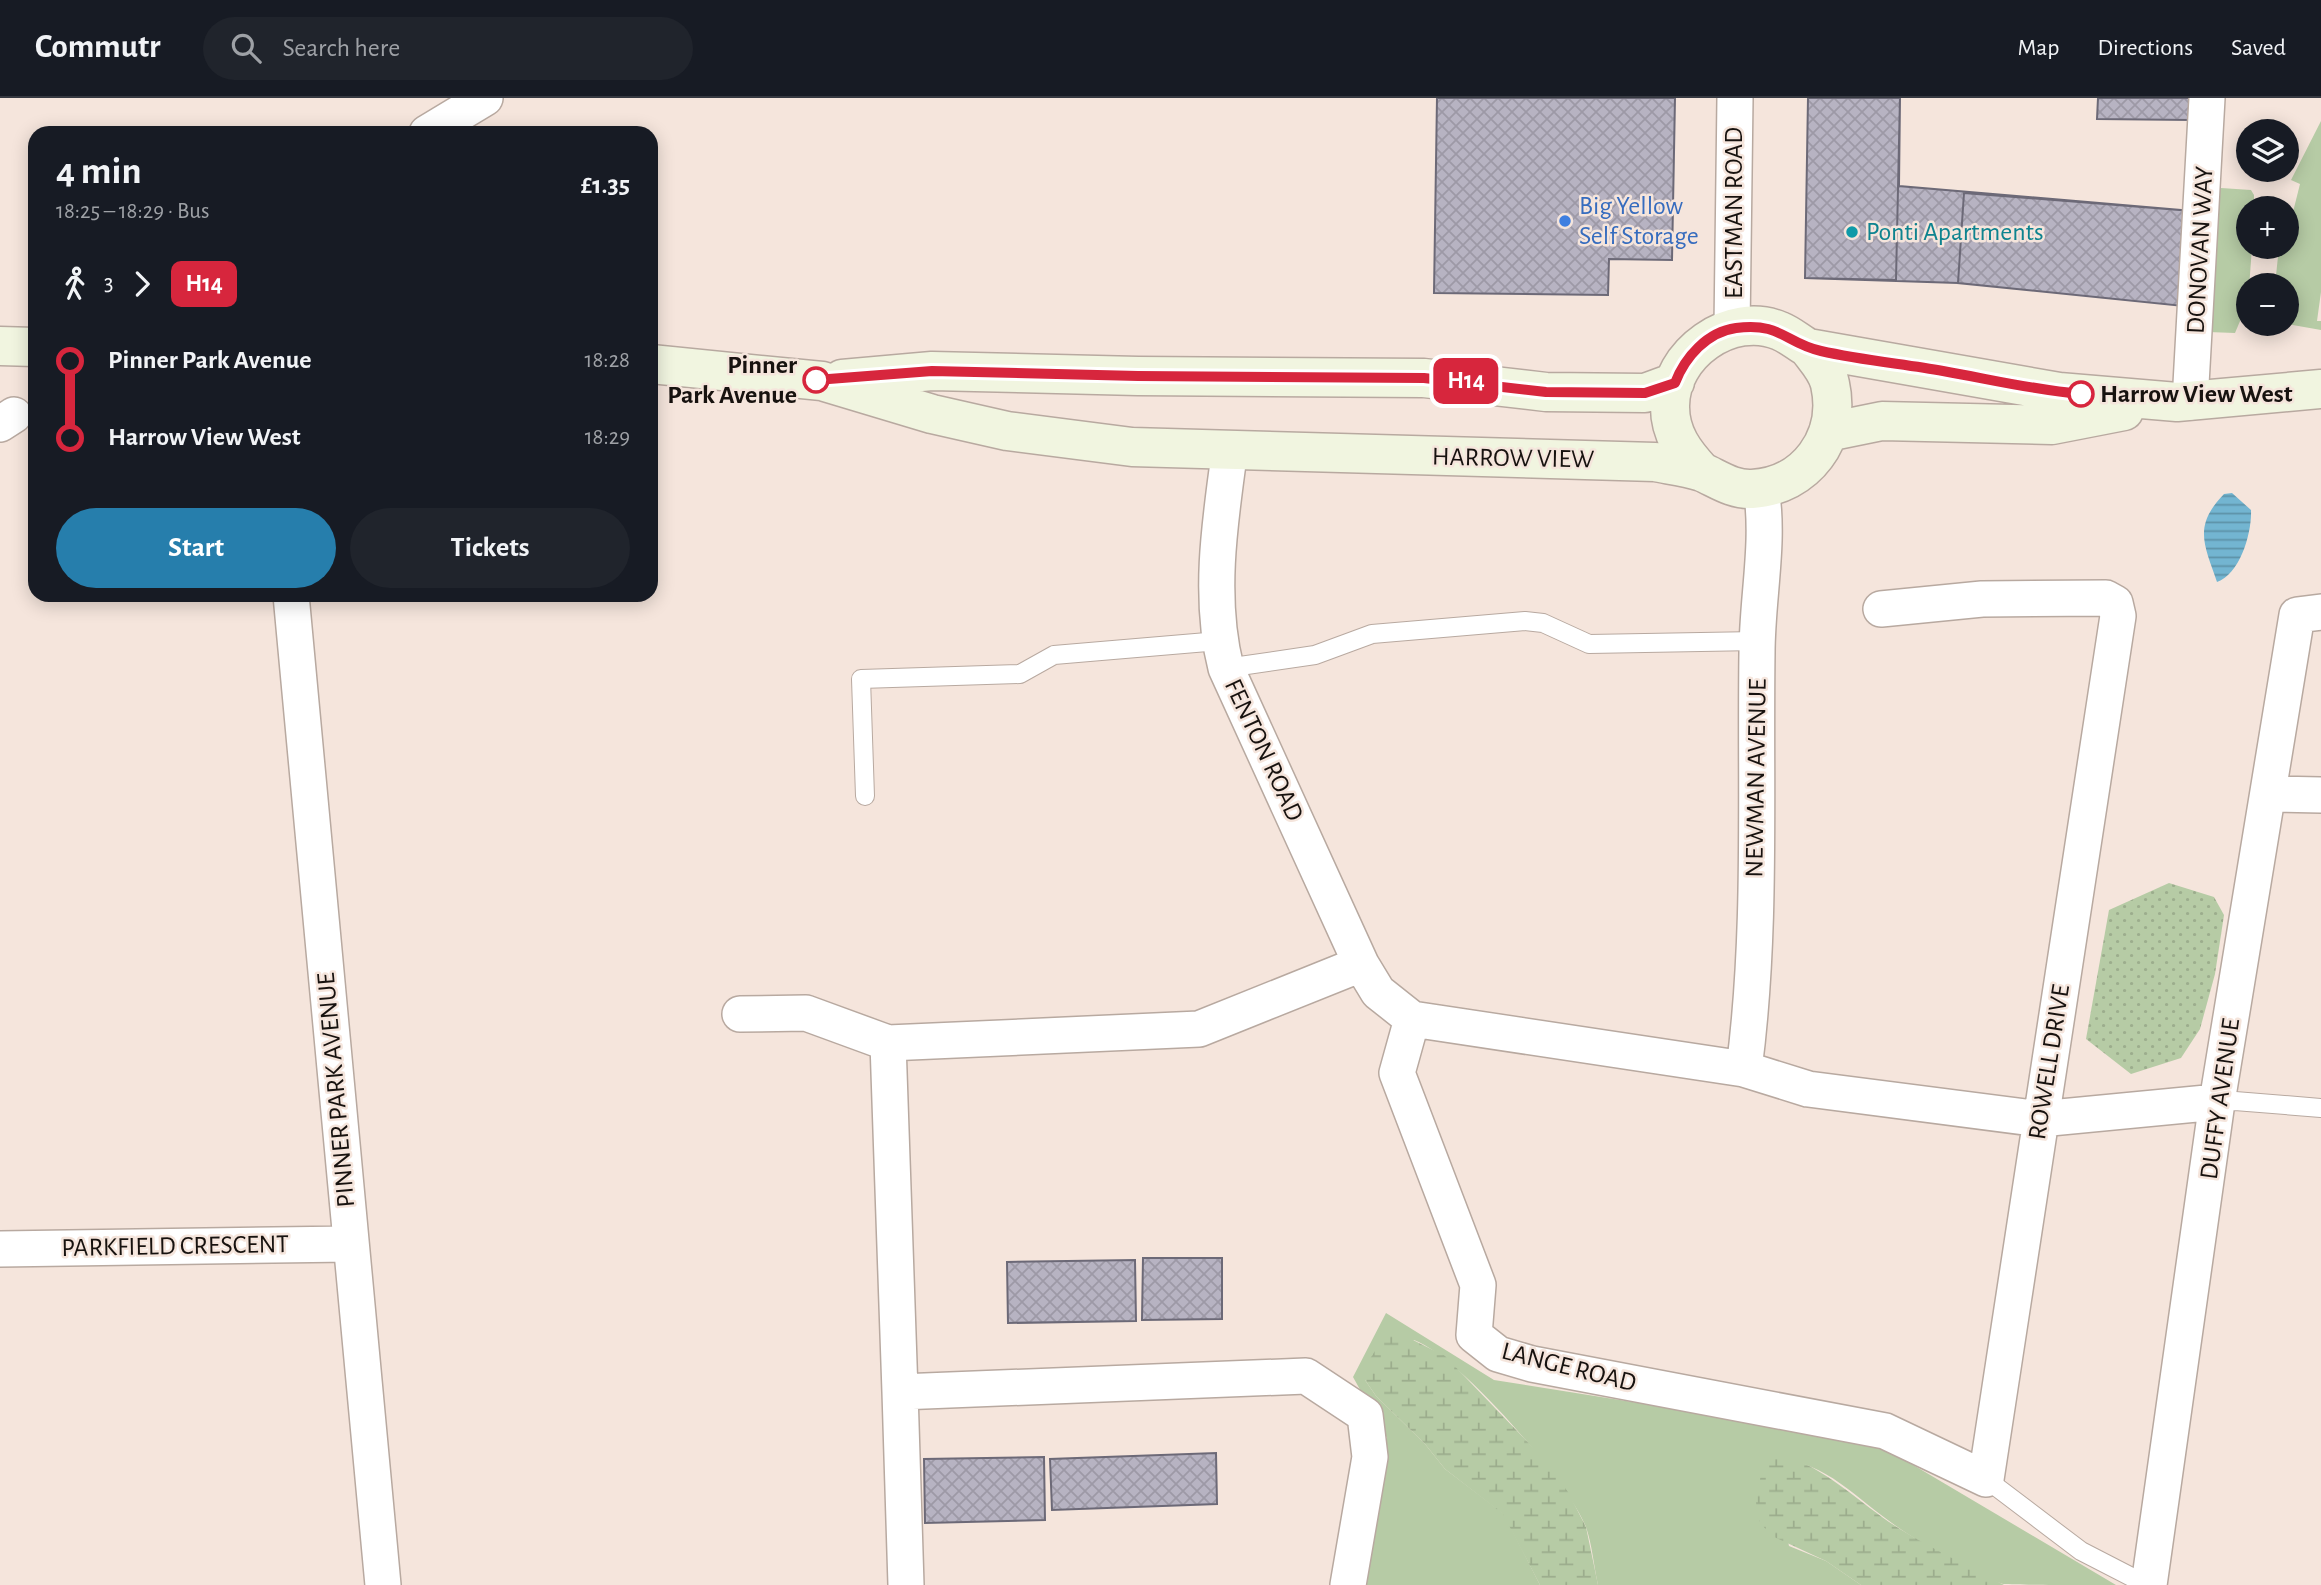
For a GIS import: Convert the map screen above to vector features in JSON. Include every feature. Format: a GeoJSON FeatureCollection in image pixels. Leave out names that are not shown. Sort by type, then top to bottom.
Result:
{"type":"FeatureCollection","features":[{"type":"Feature","properties":{"kind":"street"},"geometry":{"type":"LineString","coordinates":[[439,126],[485,98]]}},
{"type":"Feature","properties":{"kind":"street","name":"EASTMAN ROAD"},"geometry":{"type":"LineString","coordinates":[[1732,328],[1734,98]]}},
{"type":"Feature","properties":{"kind":"street","name":"DONOVAN WAY"},"geometry":{"type":"LineString","coordinates":[[2184,402],[2207,98]]}},
{"type":"Feature","properties":{"kind":"street"},"geometry":{"type":"LineString","coordinates":[[1702,472],[1684,453],[1673,428],[1669,405],[1681,368],[1701,344],[1717,333],[1732,328],[1756,326],[1779,330],[1808,348],[1830,383],[1828,432],[1882,421],[2052,425],[2184,402],[2321,389]]}},
{"type":"Feature","properties":{"kind":"street"},"geometry":{"type":"LineString","coordinates":[[0,346],[28,347]]}},
{"type":"Feature","properties":{"kind":"street"},"geometry":{"type":"LineString","coordinates":[[1808,348],[2059,392],[2184,402]]}},
{"type":"Feature","properties":{"kind":"street","name":"HARROW VIEW"},"geometry":{"type":"LineString","coordinates":[[658,364],[822,381],[932,414],[1007,431],[1132,447],[1655,462],[1702,472],[1721,483],[1748,489],[1773,486],[1800,473],[1823,448],[1828,432]]}},
{"type":"Feature","properties":{"kind":"street","name":"HARROW VIEW"},"geometry":{"type":"LineString","coordinates":[[822,381],[932,371],[1424,378],[1546,392],[1645,393],[1675,383]]}},
{"type":"Feature","properties":{"kind":"street","name":"FENTON ROAD"},"geometry":{"type":"LineString","coordinates":[[1230,449],[1219,530],[1223,655],[1362,964],[1378,992],[1412,1019]]}},
{"type":"Feature","properties":{"kind":"street","name":"NEWMAN AVENUE"},"geometry":{"type":"LineString","coordinates":[[1744,1069],[1753,1002],[1757,641],[1765,511],[1761,488]]}},
{"type":"Feature","properties":{"kind":"street","name":"ROWELL DRIVE"},"geometry":{"type":"LineString","coordinates":[[1881,609],[1982,599],[2106,598],[2115,603],[2118,616],[1986,1479]]}},
{"type":"Feature","properties":{"kind":"street","name":"PINNER PARK AVENUE"},"geometry":{"type":"LineString","coordinates":[[292,602],[383,1585]]}},
{"type":"Feature","properties":{"kind":"street","name":"DUFFY AVENUE"},"geometry":{"type":"LineString","coordinates":[[2148,1585],[2217,1102],[2269,794],[2309,613]]}},
{"type":"Feature","properties":{"kind":"street"},"geometry":{"type":"LineString","coordinates":[[2269,794],[2321,795]]}},
{"type":"Feature","properties":{"kind":"street"},"geometry":{"type":"LineString","coordinates":[[740,1014],[806,1013],[888,1043],[1199,1029],[1362,964]]}},
{"type":"Feature","properties":{"kind":"street"},"geometry":{"type":"LineString","coordinates":[[1412,1019],[1744,1069],[1808,1089],[2040,1119],[2217,1102]]}},
{"type":"Feature","properties":{"kind":"street","name":"LANGE ROAD"},"geometry":{"type":"LineString","coordinates":[[1412,1019],[1397,1073],[1478,1285],[1474,1335],[1498,1354],[1532,1364],[1885,1431],[1986,1479]]}},
{"type":"Feature","properties":{"kind":"street"},"geometry":{"type":"LineString","coordinates":[[888,1043],[906,1585]]}},
{"type":"Feature","properties":{"kind":"street","name":"PARKFIELD CRESCENT"},"geometry":{"type":"LineString","coordinates":[[0,1249],[350,1244]]}},
{"type":"Feature","properties":{"kind":"street"},"geometry":{"type":"LineString","coordinates":[[900,1391],[1306,1376],[1365,1415],[1370,1457],[1348,1585]]}},
{"type":"Feature","properties":{"kind":"lane"},"geometry":{"type":"LineString","coordinates":[[865,796],[861,680],[1020,674],[1054,655],[1315,654],[1372,634],[1525,621],[1543,623],[1589,644],[1757,641]]}},
{"type":"Feature","properties":{"kind":"lane"},"geometry":{"type":"LineString","coordinates":[[2217,1102],[2321,1108]]}},
{"type":"Feature","properties":{"kind":"lane"},"geometry":{"type":"LineString","coordinates":[[1986,1479],[2081,1551],[2148,1585]]}},
{"type":"Feature","properties":{"kind":"green space"},"geometry":{"type":"Polygon","coordinates":[[[2321,121],[2321,292],[2317,321],[2321,321],[2321,330],[2299,326],[2299,273],[2276,273],[2278,259],[2299,259],[2297,196],[2300,184],[2296,182],[2299,182],[2299,164],[2321,121]]]}},
{"type":"Feature","properties":{"kind":"green space"},"geometry":{"type":"Polygon","coordinates":[[[2221,188],[2251,190],[2254,195],[2236,196],[2236,259],[2251,259],[2250,273],[2236,273],[2235,333],[2208,332],[2214,194],[2221,188]]]}},
{"type":"Feature","properties":{"kind":"green space"},"geometry":{"type":"Polygon","coordinates":[[[2169,883],[2214,897],[2224,915],[2215,974],[2200,1029],[2181,1058],[2131,1074],[2086,1039],[2109,910],[2169,883]]]}},
{"type":"Feature","properties":{"kind":"green space"},"geometry":{"type":"Polygon","coordinates":[[[1386,1313],[1494,1380],[1871,1440],[2116,1585],[2003,1584],[1991,1580],[1899,1528],[1823,1473],[1789,1460],[1770,1459],[1789,1546],[1826,1561],[1861,1585],[1598,1585],[1586,1527],[1558,1480],[1484,1394],[1434,1351],[1414,1340],[1365,1380],[1376,1396],[1425,1444],[1445,1469],[1504,1514],[1540,1585],[1361,1585],[1387,1438],[1353,1377],[1386,1313]]]}},
{"type":"Feature","properties":{"kind":"green space"},"geometry":{"type":"Polygon","coordinates":[[[1397,1332],[1445,1356],[1543,1458],[1568,1492],[1586,1527],[1598,1585],[1540,1585],[1503,1514],[1445,1469],[1425,1444],[1376,1396],[1365,1380],[1366,1365],[1386,1337],[1397,1332]]]}},
{"type":"Feature","properties":{"kind":"green space"},"geometry":{"type":"Polygon","coordinates":[[[1792,1458],[1834,1481],[1900,1529],[2004,1585],[1861,1585],[1826,1561],[1770,1535],[1758,1519],[1756,1502],[1761,1474],[1769,1459],[1792,1458]]]}},
{"type":"Feature","properties":{"kind":"water"},"geometry":{"type":"Polygon","coordinates":[[[2232,493],[2251,510],[2251,519],[2247,541],[2238,562],[2225,578],[2217,582],[2205,546],[2205,526],[2214,505],[2224,494],[2232,493]]]}},
{"type":"Feature","properties":{"kind":"building"},"geometry":{"type":"Polygon","coordinates":[[[1437,98],[1675,98],[1672,260],[1609,259],[1608,295],[1434,293],[1437,98]]]}},
{"type":"Feature","properties":{"kind":"building","name":"Ponti Apartments"},"geometry":{"type":"Polygon","coordinates":[[[1808,98],[1900,98],[1896,280],[1805,278],[1808,98]]]}},
{"type":"Feature","properties":{"kind":"building"},"geometry":{"type":"Polygon","coordinates":[[[1808,98],[1900,98],[1899,186],[2192,211],[2183,306],[1958,283],[1805,278],[1808,98]]]}},
{"type":"Feature","properties":{"kind":"building"},"geometry":{"type":"Polygon","coordinates":[[[2098,98],[2191,98],[2191,120],[2097,119],[2098,98]]]}},
{"type":"Feature","properties":{"kind":"building"},"geometry":{"type":"Polygon","coordinates":[[[1964,193],[2192,211],[2183,306],[1958,283],[1964,193]]]}},
{"type":"Feature","properties":{"kind":"building"},"geometry":{"type":"Polygon","coordinates":[[[1143,1258],[1222,1258],[1222,1319],[1142,1320],[1143,1258]]]}},
{"type":"Feature","properties":{"kind":"building"},"geometry":{"type":"Polygon","coordinates":[[[1135,1260],[1136,1321],[1008,1323],[1007,1262],[1135,1260]]]}},
{"type":"Feature","properties":{"kind":"building"},"geometry":{"type":"Polygon","coordinates":[[[1216,1453],[1217,1504],[1052,1510],[1050,1459],[1216,1453]]]}},
{"type":"Feature","properties":{"kind":"building"},"geometry":{"type":"Polygon","coordinates":[[[1044,1457],[1045,1520],[925,1523],[924,1459],[1044,1457]]]}},
{"type":"Feature","properties":{"kind":"bus line","name":"H14"},"geometry":{"type":"LineString","coordinates":[[816,380],[932,371],[1424,378],[1546,392],[1645,393],[1675,383],[1681,368],[1701,344],[1717,333],[1732,328],[1756,326],[1779,330],[1808,348],[1848,357],[2081,394]]}},
{"type":"Feature","properties":{"kind":"place","name":"Big Yellow Self Storage"},"geometry":{"type":"Point","coordinates":[1565,221]}},
{"type":"Feature","properties":{"kind":"place","name":"Ponti Apartments"},"geometry":{"type":"Point","coordinates":[1852,232]}},
{"type":"Feature","properties":{"kind":"place","name":"Pinner Park Avenue"},"geometry":{"type":"Point","coordinates":[816,380]}},
{"type":"Feature","properties":{"kind":"place","name":"Harrow View West"},"geometry":{"type":"Point","coordinates":[2081,394]}}]}
